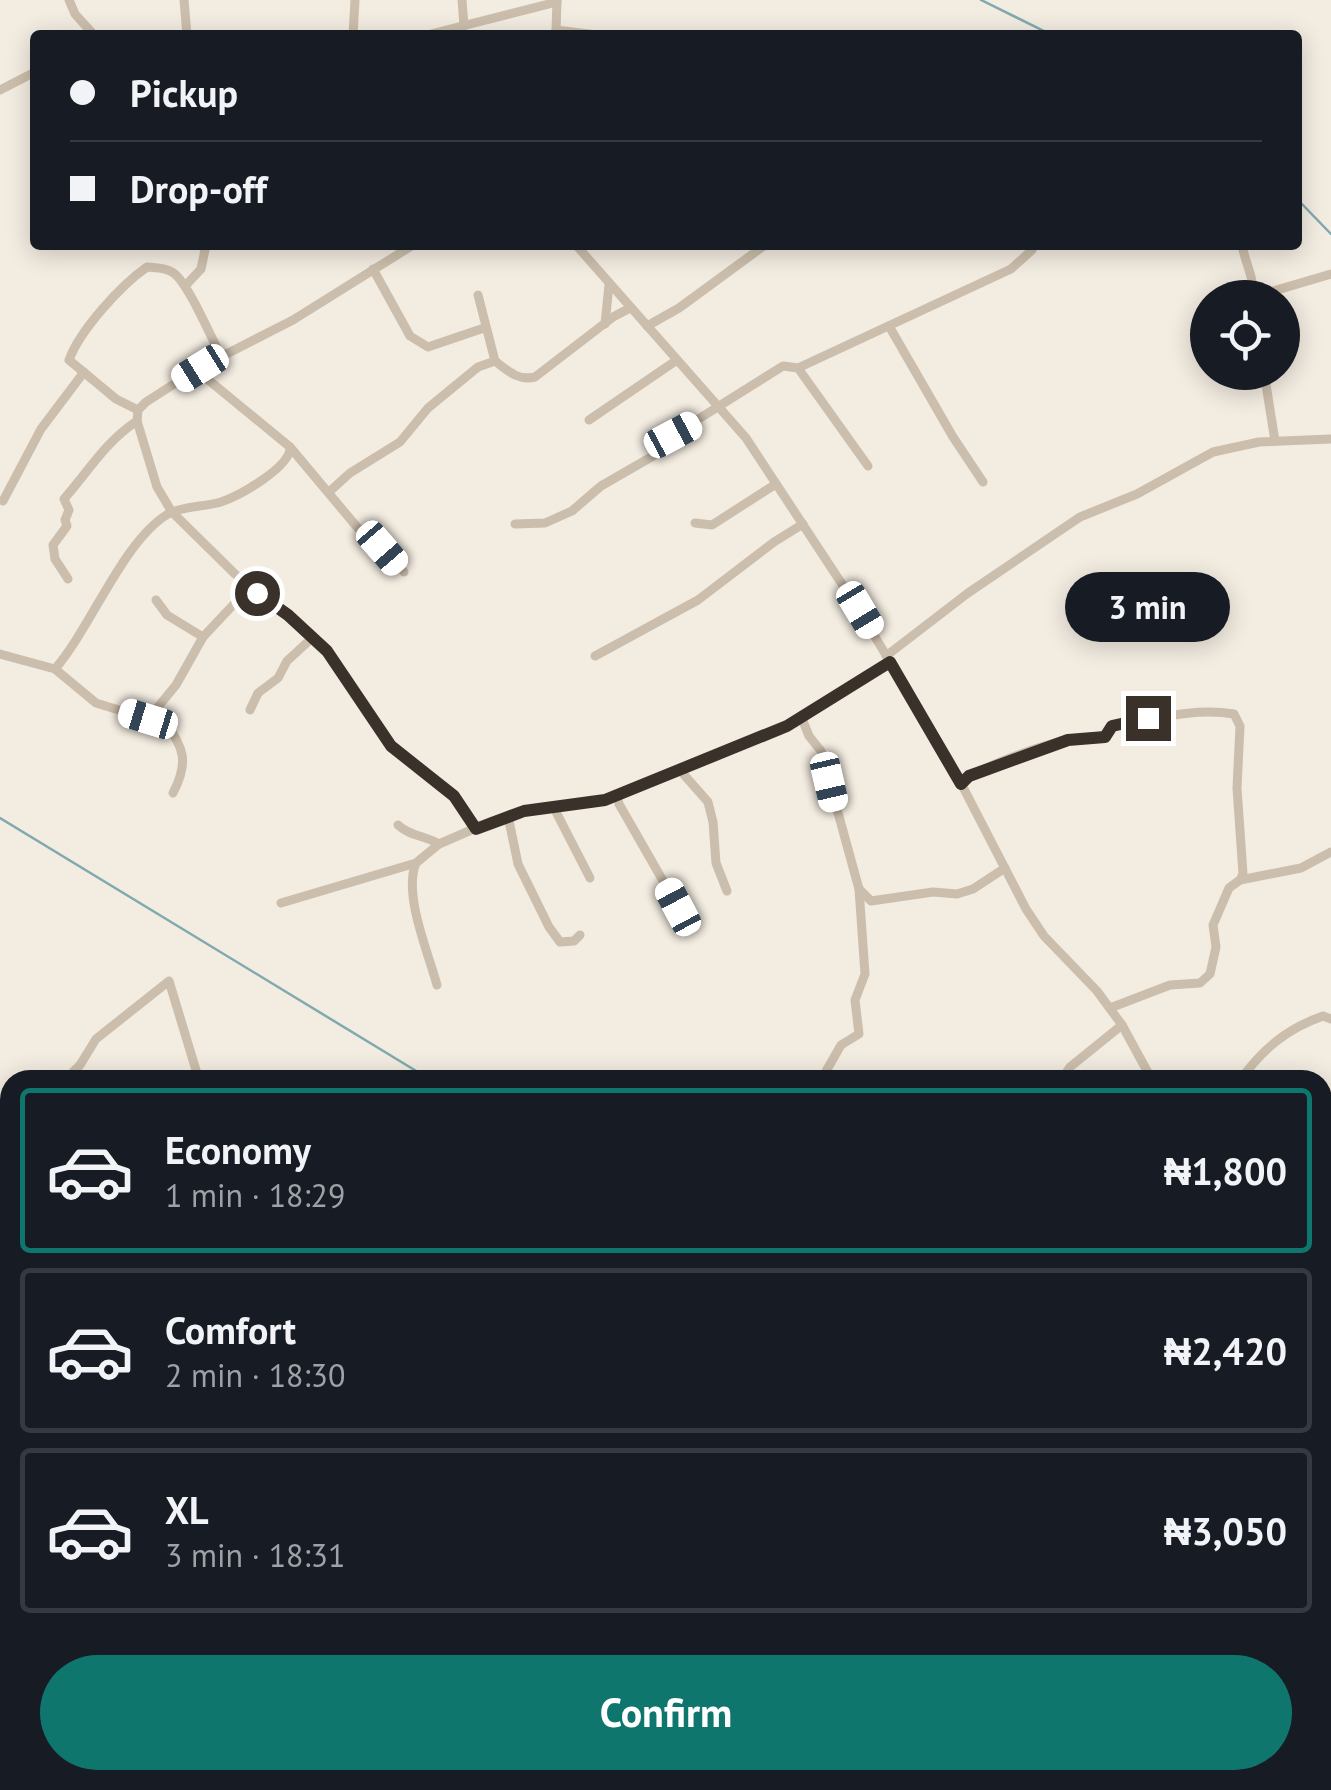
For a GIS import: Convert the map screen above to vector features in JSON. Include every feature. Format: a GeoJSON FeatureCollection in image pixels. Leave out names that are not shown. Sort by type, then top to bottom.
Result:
{"type":"FeatureCollection","features":[{"type":"Feature","properties":{"kind":"street"},"geometry":{"type":"LineString","coordinates":[[68,0],[89,30]]}},
{"type":"Feature","properties":{"kind":"street"},"geometry":{"type":"LineString","coordinates":[[184,0],[187,30]]}},
{"type":"Feature","properties":{"kind":"street"},"geometry":{"type":"LineString","coordinates":[[353,30],[355,0]]}},
{"type":"Feature","properties":{"kind":"street"},"geometry":{"type":"LineString","coordinates":[[462,0],[464,26]]}},
{"type":"Feature","properties":{"kind":"street"},"geometry":{"type":"LineString","coordinates":[[448,30],[557,1],[556,30]]}},
{"type":"Feature","properties":{"kind":"street"},"geometry":{"type":"LineString","coordinates":[[0,90],[30,75]]}},
{"type":"Feature","properties":{"kind":"street"},"geometry":{"type":"LineString","coordinates":[[187,284],[200,270],[205,250]]}},
{"type":"Feature","properties":{"kind":"street"},"geometry":{"type":"LineString","coordinates":[[68,579],[55,559],[53,545],[67,526],[64,499],[85,469],[146,402],[221,356],[293,320],[405,250]]}},
{"type":"Feature","properties":{"kind":"street"},"geometry":{"type":"LineString","coordinates":[[580,250],[746,438],[888,658],[1044,936],[1110,1008],[1147,1070]]}},
{"type":"Feature","properties":{"kind":"street"},"geometry":{"type":"LineString","coordinates":[[646,326],[678,308],[758,250]]}},
{"type":"Feature","properties":{"kind":"street"},"geometry":{"type":"LineString","coordinates":[[515,524],[545,523],[572,511],[601,486],[662,448],[673,435],[784,366],[798,368],[889,326],[1010,268],[1032,250]]}},
{"type":"Feature","properties":{"kind":"street"},"geometry":{"type":"LineString","coordinates":[[1243,250],[1252,280]]}},
{"type":"Feature","properties":{"kind":"street"},"geometry":{"type":"LineString","coordinates":[[221,356],[195,308],[187,284],[174,272],[147,267],[130,279],[69,360],[137,416],[157,487],[172,512],[250,587],[312,638],[344,672],[391,746],[454,796],[476,829]]}},
{"type":"Feature","properties":{"kind":"street"},"geometry":{"type":"LineString","coordinates":[[373,269],[410,336],[428,347],[484,328]]}},
{"type":"Feature","properties":{"kind":"street"},"geometry":{"type":"LineString","coordinates":[[1300,283],[1331,274]]}},
{"type":"Feature","properties":{"kind":"street"},"geometry":{"type":"LineString","coordinates":[[605,324],[609,285]]}},
{"type":"Feature","properties":{"kind":"street"},"geometry":{"type":"LineString","coordinates":[[478,294],[495,361],[518,378],[535,376],[630,308]]}},
{"type":"Feature","properties":{"kind":"street"},"geometry":{"type":"LineString","coordinates":[[889,326],[982,482]]}},
{"type":"Feature","properties":{"kind":"street"},"geometry":{"type":"LineString","coordinates":[[589,420],[677,360]]}},
{"type":"Feature","properties":{"kind":"street"},"geometry":{"type":"LineString","coordinates":[[329,492],[350,472],[400,442],[428,408],[478,367],[495,361]]}},
{"type":"Feature","properties":{"kind":"street"},"geometry":{"type":"LineString","coordinates":[[200,368],[206,378],[290,447],[362,533],[404,572]]}},
{"type":"Feature","properties":{"kind":"street"},"geometry":{"type":"LineString","coordinates":[[798,368],[868,466]]}},
{"type":"Feature","properties":{"kind":"street"},"geometry":{"type":"LineString","coordinates":[[3,501],[41,429],[84,372]]}},
{"type":"Feature","properties":{"kind":"street"},"geometry":{"type":"LineString","coordinates":[[1267,390],[1274,441]]}},
{"type":"Feature","properties":{"kind":"street"},"geometry":{"type":"LineString","coordinates":[[280,903],[416,863],[440,844],[508,816],[617,795],[787,726],[888,658],[968,593],[1080,517],[1136,494],[1229,446],[1331,439]]}},
{"type":"Feature","properties":{"kind":"street"},"geometry":{"type":"LineString","coordinates":[[55,669],[76,645],[147,530],[172,512],[226,501],[246,491],[286,461],[290,447]]}},
{"type":"Feature","properties":{"kind":"street"},"geometry":{"type":"LineString","coordinates":[[695,523],[712,525],[776,484]]}},
{"type":"Feature","properties":{"kind":"street"},"geometry":{"type":"LineString","coordinates":[[595,656],[698,600],[803,524]]}},
{"type":"Feature","properties":{"kind":"street"},"geometry":{"type":"LineString","coordinates":[[0,654],[55,669],[96,703],[148,719],[176,685],[203,637],[250,587]]}},
{"type":"Feature","properties":{"kind":"street"},"geometry":{"type":"LineString","coordinates":[[156,600],[167,615],[203,637]]}},
{"type":"Feature","properties":{"kind":"street"},"geometry":{"type":"LineString","coordinates":[[250,710],[258,693],[278,678],[287,661],[312,638]]}},
{"type":"Feature","properties":{"kind":"street"},"geometry":{"type":"LineString","coordinates":[[157,708],[185,760],[184,773],[173,793]]}},
{"type":"Feature","properties":{"kind":"street"},"geometry":{"type":"LineString","coordinates":[[961,784],[969,776],[1068,740],[1105,737],[1112,726],[1170,714],[1234,714],[1240,726],[1240,880]]}},
{"type":"Feature","properties":{"kind":"street"},"geometry":{"type":"LineString","coordinates":[[801,716],[821,751],[859,888],[865,974],[855,1000],[859,1034],[841,1045],[826,1070]]}},
{"type":"Feature","properties":{"kind":"street"},"geometry":{"type":"LineString","coordinates":[[679,768],[708,802],[716,862],[727,891]]}},
{"type":"Feature","properties":{"kind":"street"},"geometry":{"type":"LineString","coordinates":[[617,795],[618,804],[678,907]]}},
{"type":"Feature","properties":{"kind":"street"},"geometry":{"type":"LineString","coordinates":[[554,808],[590,878]]}},
{"type":"Feature","properties":{"kind":"street"},"geometry":{"type":"LineString","coordinates":[[508,816],[518,864],[548,927],[560,942],[574,941],[580,935]]}},
{"type":"Feature","properties":{"kind":"street"},"geometry":{"type":"LineString","coordinates":[[398,825],[408,835],[440,844]]}},
{"type":"Feature","properties":{"kind":"street"},"geometry":{"type":"LineString","coordinates":[[1110,1008],[1170,985],[1200,982],[1210,974],[1216,946],[1213,925],[1228,888],[1240,880],[1300,868],[1331,852]]}},
{"type":"Feature","properties":{"kind":"street"},"geometry":{"type":"LineString","coordinates":[[416,863],[413,898],[437,985]]}},
{"type":"Feature","properties":{"kind":"street"},"geometry":{"type":"LineString","coordinates":[[859,888],[878,902],[933,892],[949,896],[973,889],[1005,868]]}},
{"type":"Feature","properties":{"kind":"street"},"geometry":{"type":"LineString","coordinates":[[75,1070],[96,1039],[169,981],[196,1070]]}},
{"type":"Feature","properties":{"kind":"street"},"geometry":{"type":"LineString","coordinates":[[1247,1070],[1258,1054],[1287,1033],[1323,1016],[1331,1019]]}},
{"type":"Feature","properties":{"kind":"street"},"geometry":{"type":"LineString","coordinates":[[1068,1070],[1122,1025]]}},
{"type":"Feature","properties":{"kind":"waterway"},"geometry":{"type":"LineString","coordinates":[[981,0],[1042,30]]}},
{"type":"Feature","properties":{"kind":"waterway"},"geometry":{"type":"LineString","coordinates":[[1302,204],[1331,234]]}},
{"type":"Feature","properties":{"kind":"waterway"},"geometry":{"type":"LineString","coordinates":[[0,818],[415,1070]]}},
{"type":"Feature","properties":{"kind":"route"},"geometry":{"type":"LineString","coordinates":[[257,593],[327,651],[391,746],[454,796],[476,829],[524,811],[605,800],[787,726],[890,662],[961,784],[969,776],[1068,740],[1105,737],[1112,726],[1148,718]]}}]}
